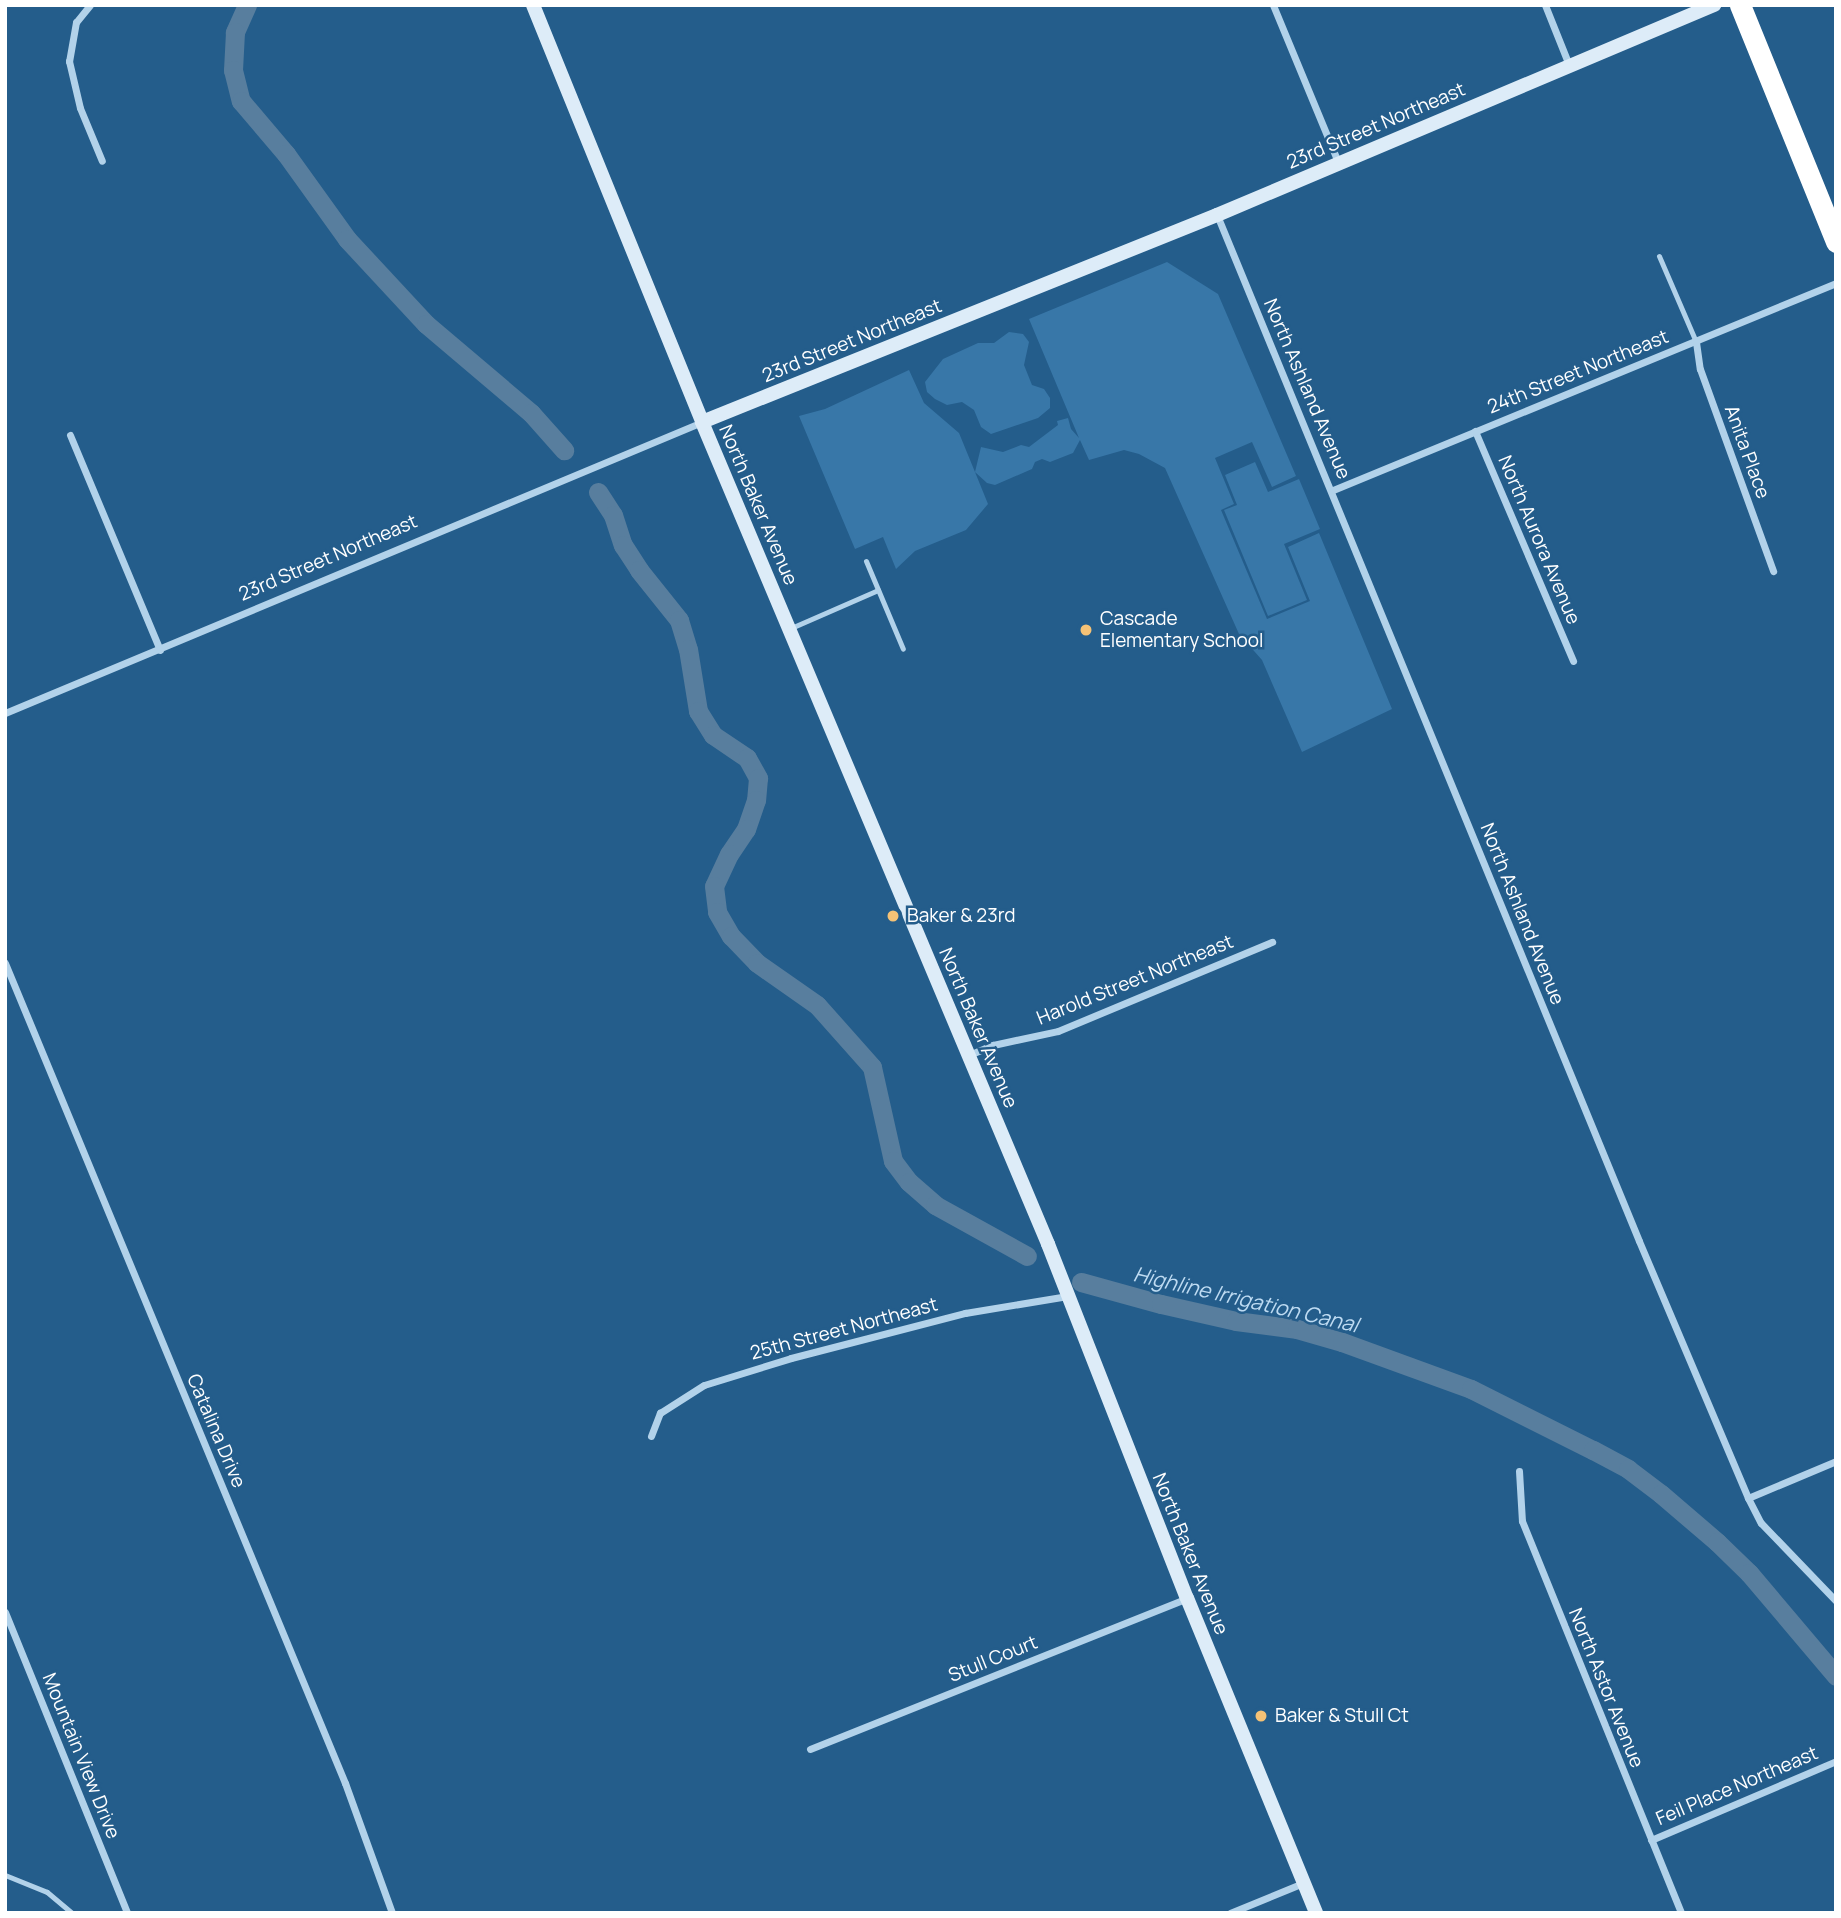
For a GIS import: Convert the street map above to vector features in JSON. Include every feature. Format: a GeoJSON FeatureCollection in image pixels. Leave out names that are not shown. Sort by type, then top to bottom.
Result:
{"type":"FeatureCollection","features":[{"type":"Feature","properties":{"kind":"highway"},"geometry":{"type":"LineString","coordinates":[[1740,5],[1836,242]]}},
{"type":"Feature","properties":{"kind":"main road","name":"North Baker Avenue"},"geometry":{"type":"LineString","coordinates":[[533,5],[702,422],[1069,1296],[1187,1598],[1317,1913]]}},
{"type":"Feature","properties":{"kind":"main road","name":"23rd Street Northeast"},"geometry":{"type":"LineString","coordinates":[[702,422],[1217,215],[1714,5]]}},
{"type":"Feature","properties":{"kind":"street"},"geometry":{"type":"LineString","coordinates":[[90,5],[76,22],[69,61],[80,108],[102,161]]}},
{"type":"Feature","properties":{"kind":"street"},"geometry":{"type":"LineString","coordinates":[[1273,5],[1339,162]]}},
{"type":"Feature","properties":{"kind":"street"},"geometry":{"type":"LineString","coordinates":[[1545,5],[1570,65]]}},
{"type":"Feature","properties":{"kind":"street","name":"North Ashland Avenue"},"geometry":{"type":"LineString","coordinates":[[1217,215],[1333,491],[1639,1241],[1748,1498],[1761,1523],[1836,1601]]}},
{"type":"Feature","properties":{"kind":"street","name":"24th Street Northeast"},"geometry":{"type":"LineString","coordinates":[[1333,491],[1475,430],[1836,284]]}},
{"type":"Feature","properties":{"kind":"street","name":"Anita Place"},"geometry":{"type":"LineString","coordinates":[[1696,342],[1700,369],[1773,571]]}},
{"type":"Feature","properties":{"kind":"street","name":"23rd Street Northeast"},"geometry":{"type":"LineString","coordinates":[[5,713],[702,422]]}},
{"type":"Feature","properties":{"kind":"street","name":"North Aurora Avenue"},"geometry":{"type":"LineString","coordinates":[[1475,430],[1573,661]]}},
{"type":"Feature","properties":{"kind":"street"},"geometry":{"type":"LineString","coordinates":[[70,435],[160,650]]}},
{"type":"Feature","properties":{"kind":"street","name":"Harold Street Northeast"},"geometry":{"type":"LineString","coordinates":[[968,1055],[993,1045],[1058,1031],[1272,942]]}},
{"type":"Feature","properties":{"kind":"street","name":"Catalina Drive"},"geometry":{"type":"LineString","coordinates":[[5,963],[345,1783],[392,1913]]}},
{"type":"Feature","properties":{"kind":"street","name":"25th Street Northeast"},"geometry":{"type":"LineString","coordinates":[[651,1436],[660,1412],[704,1385],[791,1358],[965,1313],[1069,1296]]}},
{"type":"Feature","properties":{"kind":"street"},"geometry":{"type":"LineString","coordinates":[[1748,1498],[1836,1461]]}},
{"type":"Feature","properties":{"kind":"street","name":"North Astor Avenue"},"geometry":{"type":"LineString","coordinates":[[1518,1471],[1522,1521],[1681,1913]]}},
{"type":"Feature","properties":{"kind":"street","name":"Stull Court"},"geometry":{"type":"LineString","coordinates":[[810,1749],[1187,1598]]}},
{"type":"Feature","properties":{"kind":"street","name":"Mountain View Drive"},"geometry":{"type":"LineString","coordinates":[[5,1612],[127,1913]]}},
{"type":"Feature","properties":{"kind":"street","name":"Feil Place Northeast"},"geometry":{"type":"LineString","coordinates":[[1651,1840],[1836,1761]]}},
{"type":"Feature","properties":{"kind":"street"},"geometry":{"type":"LineString","coordinates":[[1230,1913],[1304,1882]]}},
{"type":"Feature","properties":{"kind":"lane"},"geometry":{"type":"LineString","coordinates":[[1659,256],[1696,342]]}},
{"type":"Feature","properties":{"kind":"lane"},"geometry":{"type":"LineString","coordinates":[[866,561],[903,649]]}},
{"type":"Feature","properties":{"kind":"lane"},"geometry":{"type":"LineString","coordinates":[[790,628],[878,590]]}},
{"type":"Feature","properties":{"kind":"lane"},"geometry":{"type":"LineString","coordinates":[[5,1875],[47,1892],[72,1913]]}},
{"type":"Feature","properties":{"kind":"shaded area"},"geometry":{"type":"Polygon","coordinates":[[[1167,262],[1218,294],[1296,476],[1272,487],[1252,442],[1215,458],[1234,504],[1221,510],[1267,619],[1310,601],[1288,547],[1319,533],[1392,709],[1302,752],[1262,660],[1239,634],[1165,468],[1139,454],[1124,450],[1089,460],[1080,440],[1073,453],[1050,462],[1042,459],[1035,462],[1032,469],[995,485],[987,483],[975,472],[981,447],[1003,452],[1021,445],[1029,447],[1058,425],[1057,421],[1068,418],[1071,429],[1079,438],[1029,319],[1167,262]]]}},
{"type":"Feature","properties":{"kind":"shaded area"},"geometry":{"type":"Polygon","coordinates":[[[1009,332],[1023,334],[1029,342],[1024,365],[1032,385],[1044,389],[1050,398],[1050,408],[1038,418],[991,434],[981,427],[974,410],[962,402],[947,405],[935,399],[927,392],[925,382],[943,359],[978,343],[994,343],[1009,332]]]}},
{"type":"Feature","properties":{"kind":"shaded area"},"geometry":{"type":"Polygon","coordinates":[[[909,370],[924,403],[959,433],[988,504],[966,530],[915,551],[896,569],[883,537],[855,549],[799,416],[825,409],[909,370]]]}},
{"type":"Feature","properties":{"kind":"shaded area"},"geometry":{"type":"Polygon","coordinates":[[[1255,462],[1268,492],[1299,479],[1320,529],[1284,544],[1307,600],[1268,616],[1224,510],[1237,505],[1225,475],[1255,462]]]}},
{"type":"Feature","properties":{"kind":"waterway","name":"Highline Irrigation Canal"},"geometry":{"type":"LineString","coordinates":[[247,5],[235,32],[233,70],[241,101],[286,154],[347,239],[426,324],[531,413],[564,450]]}},
{"type":"Feature","properties":{"kind":"waterway","name":"Highline Irrigation Canal"},"geometry":{"type":"LineString","coordinates":[[598,492],[613,515],[623,545],[639,570],[679,620],[688,649],[698,711],[713,735],[747,758],[758,778],[756,800],[746,829],[729,854],[714,886],[717,912],[731,936],[757,963],[817,1005],[872,1067],[893,1161],[909,1182],[935,1205],[1027,1256]]}},
{"type":"Feature","properties":{"kind":"waterway","name":"Highline Irrigation Canal"},"geometry":{"type":"LineString","coordinates":[[1081,1282],[1161,1304],[1236,1321],[1297,1329],[1342,1342],[1471,1389],[1593,1450],[1628,1469],[1717,1542],[1749,1573],[1836,1676]]}},
{"type":"Feature","properties":{"kind":"place","name":"Cascade Elementary School"},"geometry":{"type":"Point","coordinates":[1086,630]}},
{"type":"Feature","properties":{"kind":"place","name":"Baker & 23rd"},"geometry":{"type":"Point","coordinates":[893,916]}},
{"type":"Feature","properties":{"kind":"place","name":"Baker & Stull Ct"},"geometry":{"type":"Point","coordinates":[1261,1716]}}]}
